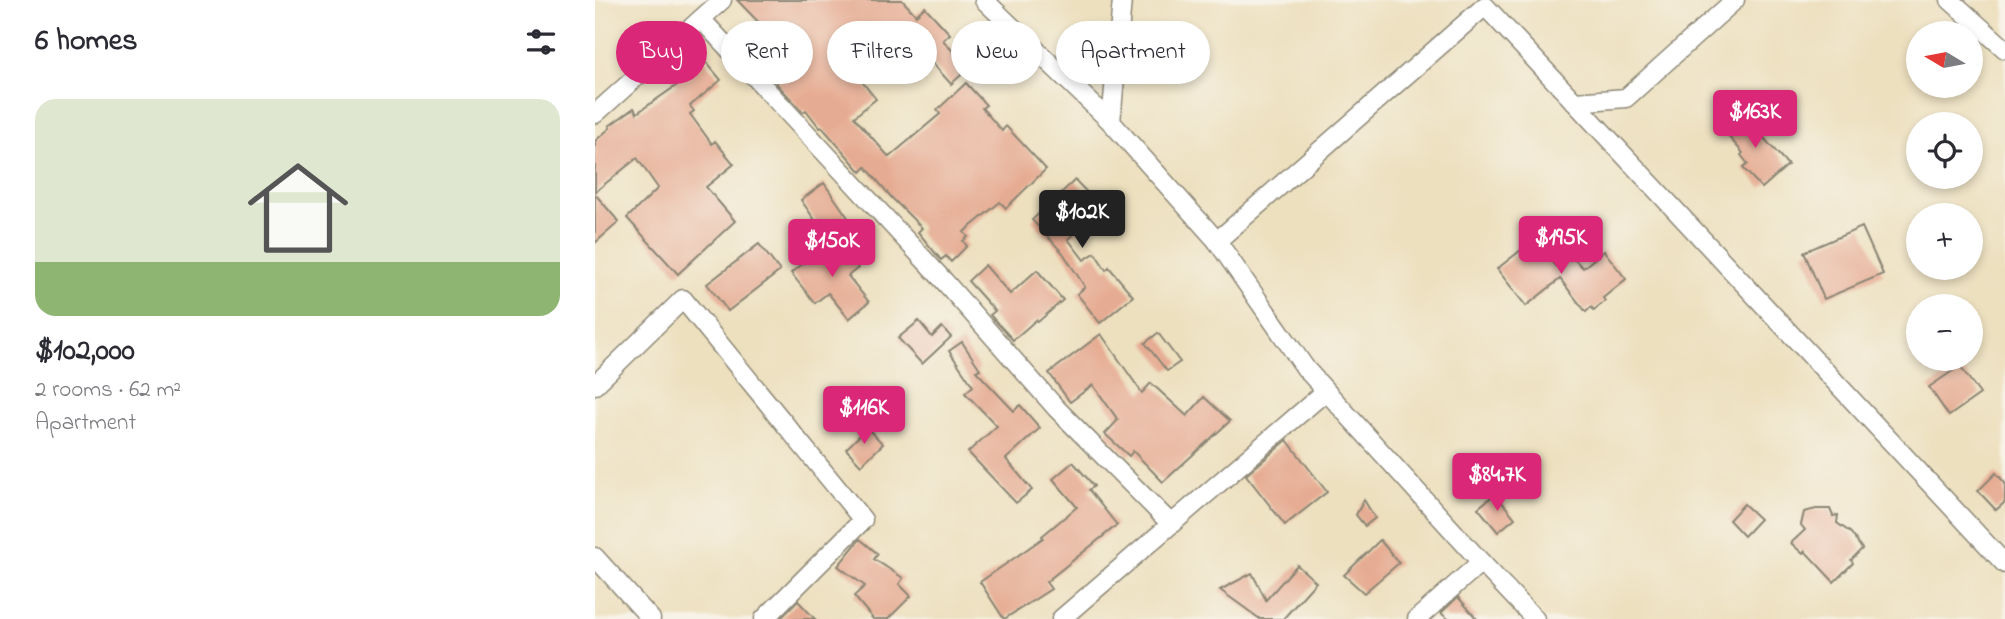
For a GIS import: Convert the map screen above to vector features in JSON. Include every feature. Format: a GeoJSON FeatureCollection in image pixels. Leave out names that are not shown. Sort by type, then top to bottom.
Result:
{"type":"FeatureCollection","features":[{"type":"Feature","properties":{"kind":"street"},"geometry":{"type":"LineString","coordinates":[[595,114],[722,0]]}},
{"type":"Feature","properties":{"kind":"street"},"geometry":{"type":"LineString","coordinates":[[984,0],[1111,122],[1217,241],[1306,369],[1535,619]]}},
{"type":"Feature","properties":{"kind":"street"},"geometry":{"type":"LineString","coordinates":[[1111,122],[1122,0]]}},
{"type":"Feature","properties":{"kind":"street"},"geometry":{"type":"LineString","coordinates":[[1574,102],[1626,98],[1735,0]]}},
{"type":"Feature","properties":{"kind":"street"},"geometry":{"type":"LineString","coordinates":[[1950,0],[2005,49]]}},
{"type":"Feature","properties":{"kind":"street"},"geometry":{"type":"LineString","coordinates":[[1217,241],[1486,2],[1574,102],[2005,564]]}},
{"type":"Feature","properties":{"kind":"street"},"geometry":{"type":"LineString","coordinates":[[701,19],[944,281],[1057,409],[1171,524]]}},
{"type":"Feature","properties":{"kind":"street"},"geometry":{"type":"LineString","coordinates":[[595,385],[683,299],[863,520],[764,619]]}},
{"type":"Feature","properties":{"kind":"street"},"geometry":{"type":"LineString","coordinates":[[1061,619],[1326,391]]}},
{"type":"Feature","properties":{"kind":"street"},"geometry":{"type":"LineString","coordinates":[[595,557],[651,619]]}},
{"type":"Feature","properties":{"kind":"street"},"geometry":{"type":"LineString","coordinates":[[1417,619],[1481,562]]}},
{"type":"Feature","properties":{"kind":"building"},"geometry":{"type":"Polygon","coordinates":[[[737,0],[902,0],[916,15],[925,7],[950,34],[943,40],[951,49],[951,84],[937,68],[937,21],[827,21],[827,84],[864,84],[876,99],[854,117],[889,157],[940,114],[937,110],[967,84],[986,105],[982,108],[1002,131],[1006,126],[1046,169],[1006,208],[1000,202],[964,232],[968,237],[963,241],[967,246],[951,262],[946,256],[941,260],[918,232],[922,228],[866,167],[861,172],[806,110],[803,112],[777,84],[813,84],[813,21],[757,21],[737,0]]]}},
{"type":"Feature","properties":{"kind":"building"},"geometry":{"type":"Polygon","coordinates":[[[707,63],[721,80],[690,106],[694,111],[690,114],[712,144],[715,141],[734,164],[706,187],[735,221],[678,274],[627,218],[658,188],[637,158],[595,192],[595,141],[609,126],[634,108],[637,113],[677,85],[707,84],[707,63]]]}},
{"type":"Feature","properties":{"kind":"building"},"geometry":{"type":"Polygon","coordinates":[[[1738,109],[1788,165],[1762,188],[1743,168],[1748,164],[1741,155],[1743,153],[1727,135],[1733,129],[1725,120],[1738,109]]]}},
{"type":"Feature","properties":{"kind":"building"},"geometry":{"type":"Polygon","coordinates":[[[1075,180],[1102,208],[1068,239],[1084,260],[1095,253],[1106,270],[1109,267],[1133,296],[1100,323],[1077,294],[1085,287],[1063,253],[1032,220],[1075,180]]]}},
{"type":"Feature","properties":{"kind":"building"},"geometry":{"type":"Polygon","coordinates":[[[824,183],[849,219],[826,236],[801,200],[824,183]]]}},
{"type":"Feature","properties":{"kind":"building"},"geometry":{"type":"Polygon","coordinates":[[[595,194],[619,222],[595,243],[595,194]]]}},
{"type":"Feature","properties":{"kind":"building"},"geometry":{"type":"Polygon","coordinates":[[[1862,227],[1883,274],[1824,299],[1804,252],[1862,227]]]}},
{"type":"Feature","properties":{"kind":"building"},"geometry":{"type":"Polygon","coordinates":[[[834,239],[858,268],[848,276],[869,302],[849,319],[828,293],[815,303],[791,273],[834,239]]]}},
{"type":"Feature","properties":{"kind":"building"},"geometry":{"type":"Polygon","coordinates":[[[1535,239],[1556,266],[1568,253],[1583,268],[1604,251],[1626,279],[1603,298],[1605,301],[1594,310],[1591,307],[1586,312],[1560,279],[1526,306],[1497,269],[1535,239]]]}},
{"type":"Feature","properties":{"kind":"building"},"geometry":{"type":"Polygon","coordinates":[[[759,244],[780,271],[728,311],[707,284],[759,244]]]}},
{"type":"Feature","properties":{"kind":"building"},"geometry":{"type":"Polygon","coordinates":[[[985,265],[1010,294],[1037,270],[1063,300],[1013,340],[990,315],[995,311],[968,281],[985,265]]]}},
{"type":"Feature","properties":{"kind":"building"},"geometry":{"type":"Polygon","coordinates":[[[919,321],[932,337],[942,327],[951,337],[922,364],[898,338],[919,321]]]}},
{"type":"Feature","properties":{"kind":"building"},"geometry":{"type":"Polygon","coordinates":[[[1158,333],[1180,362],[1167,371],[1145,343],[1158,333]]]}},
{"type":"Feature","properties":{"kind":"building"},"geometry":{"type":"Polygon","coordinates":[[[1101,334],[1142,393],[1151,383],[1187,416],[1204,397],[1230,421],[1163,482],[1133,451],[1129,456],[1105,434],[1118,420],[1093,385],[1070,402],[1049,373],[1101,334]]]}},
{"type":"Feature","properties":{"kind":"building"},"geometry":{"type":"Polygon","coordinates":[[[962,342],[980,369],[976,371],[1014,411],[1020,405],[1040,428],[1006,459],[1032,490],[1016,503],[968,452],[997,426],[965,393],[973,386],[949,351],[962,342]]]}},
{"type":"Feature","properties":{"kind":"building"},"geometry":{"type":"Polygon","coordinates":[[[1953,371],[1964,371],[1980,394],[1949,416],[1929,387],[1953,371]]]}},
{"type":"Feature","properties":{"kind":"building"},"geometry":{"type":"Polygon","coordinates":[[[867,428],[883,444],[861,465],[846,449],[867,428]]]}},
{"type":"Feature","properties":{"kind":"building"},"geometry":{"type":"Polygon","coordinates":[[[1287,440],[1327,492],[1285,525],[1246,475],[1287,440]]]}},
{"type":"Feature","properties":{"kind":"building"},"geometry":{"type":"Polygon","coordinates":[[[1073,462],[1094,486],[1089,490],[1117,525],[1046,582],[1051,589],[1004,619],[980,582],[1043,538],[1042,536],[1077,507],[1053,479],[1073,462]]]}},
{"type":"Feature","properties":{"kind":"building"},"geometry":{"type":"Polygon","coordinates":[[[1996,473],[2005,483],[2005,502],[1996,510],[1978,491],[1996,473]]]}},
{"type":"Feature","properties":{"kind":"building"},"geometry":{"type":"Polygon","coordinates":[[[1495,494],[1515,518],[1498,532],[1478,508],[1495,494]]]}},
{"type":"Feature","properties":{"kind":"building"},"geometry":{"type":"Polygon","coordinates":[[[1364,500],[1375,518],[1365,526],[1356,515],[1364,500]]]}},
{"type":"Feature","properties":{"kind":"building"},"geometry":{"type":"Polygon","coordinates":[[[1744,504],[1760,519],[1744,536],[1729,520],[1744,504]]]}},
{"type":"Feature","properties":{"kind":"building"},"geometry":{"type":"Polygon","coordinates":[[[1830,509],[1833,516],[1838,515],[1837,523],[1851,533],[1862,549],[1851,560],[1853,563],[1834,582],[1805,551],[1803,554],[1791,543],[1805,530],[1801,525],[1804,512],[1830,509]]]}},
{"type":"Feature","properties":{"kind":"building"},"geometry":{"type":"Polygon","coordinates":[[[860,539],[878,554],[874,559],[903,578],[899,584],[911,596],[888,619],[873,619],[854,596],[865,586],[838,566],[860,539]]]}},
{"type":"Feature","properties":{"kind":"building"},"geometry":{"type":"Polygon","coordinates":[[[1380,540],[1399,563],[1364,593],[1344,575],[1380,540]]]}},
{"type":"Feature","properties":{"kind":"building"},"geometry":{"type":"Polygon","coordinates":[[[1297,565],[1316,582],[1283,619],[1260,619],[1220,590],[1252,573],[1266,600],[1297,565]]]}},
{"type":"Feature","properties":{"kind":"building"},"geometry":{"type":"Polygon","coordinates":[[[1458,597],[1477,619],[1448,619],[1441,613],[1458,597]]]}},
{"type":"Feature","properties":{"kind":"building"},"geometry":{"type":"Polygon","coordinates":[[[798,601],[815,619],[780,619],[798,601]]]}}]}
